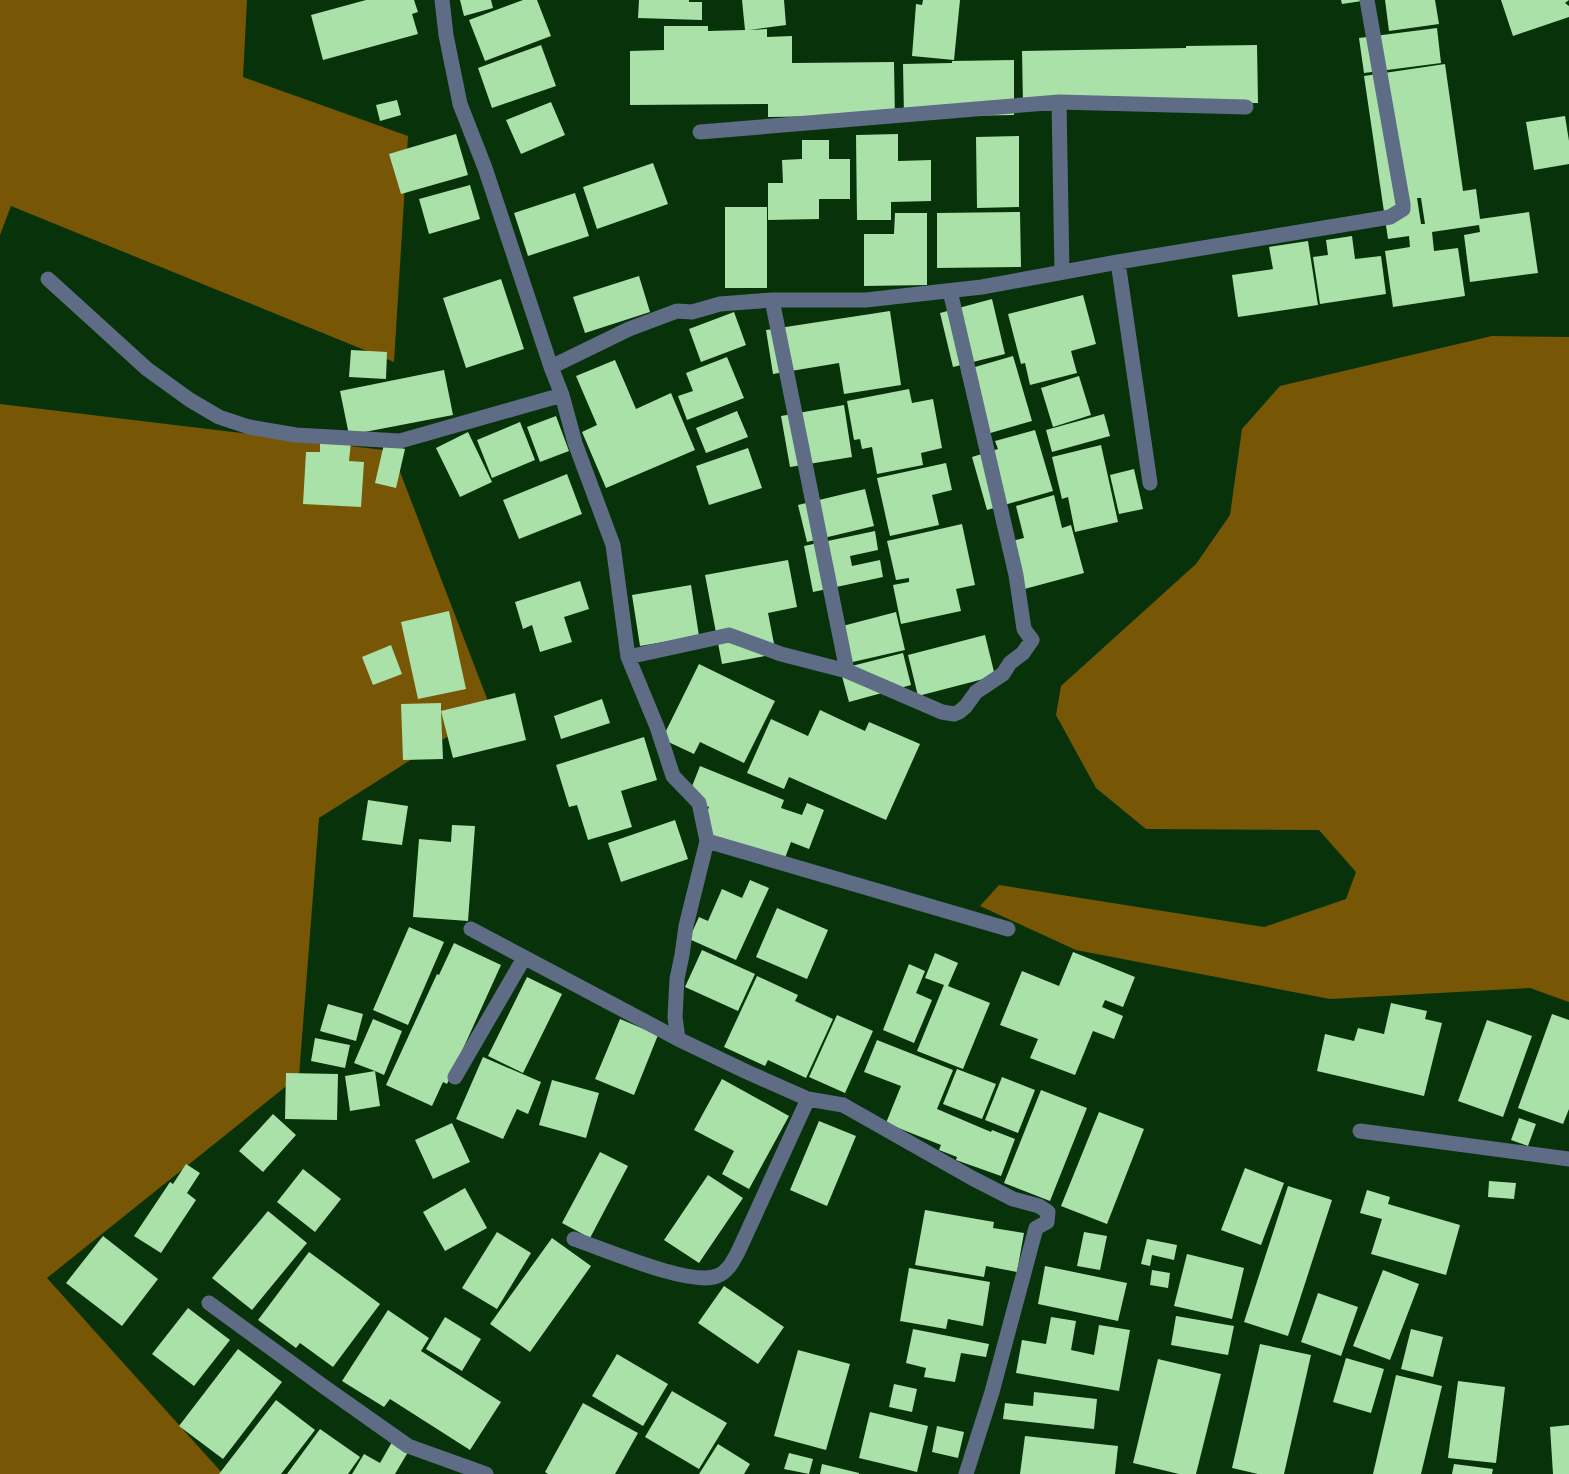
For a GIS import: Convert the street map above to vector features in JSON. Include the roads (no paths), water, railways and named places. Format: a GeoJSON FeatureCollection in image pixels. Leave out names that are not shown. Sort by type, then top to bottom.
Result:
{"type":"FeatureCollection","features":[{"type":"Feature","properties":{"kind":"street"},"geometry":{"type":"LineString","coordinates":[[442,0],[446,34],[460,104],[485,168],[562,395],[575,443],[614,545],[628,657],[657,727],[673,776],[699,803],[707,841],[686,926],[677,979],[675,1017],[678,1039]]}},
{"type":"Feature","properties":{"kind":"street"},"geometry":{"type":"LineString","coordinates":[[551,367],[629,329],[677,311],[692,312],[720,304],[772,300],[866,300],[982,287],[1390,217],[1403,209],[1367,0]]}},
{"type":"Feature","properties":{"kind":"street"},"geometry":{"type":"LineString","coordinates":[[1059,102],[1062,272]]}},
{"type":"Feature","properties":{"kind":"street"},"geometry":{"type":"LineString","coordinates":[[700,132],[1059,102],[1246,108]]}},
{"type":"Feature","properties":{"kind":"street"},"geometry":{"type":"LineString","coordinates":[[1118,262],[1150,483]]}},
{"type":"Feature","properties":{"kind":"street"},"geometry":{"type":"LineString","coordinates":[[48,279],[147,369],[190,400],[219,417],[249,427],[296,435],[400,441],[562,395]]}},
{"type":"Feature","properties":{"kind":"street"},"geometry":{"type":"LineString","coordinates":[[628,657],[729,635],[781,654],[847,671],[942,712],[954,714],[963,709],[976,692],[1003,674],[1010,663],[1023,653],[1032,640],[1024,629],[1016,575],[950,291]]}},
{"type":"Feature","properties":{"kind":"street"},"geometry":{"type":"LineString","coordinates":[[772,300],[847,671]]}},
{"type":"Feature","properties":{"kind":"street"},"geometry":{"type":"LineString","coordinates":[[707,841],[1008,929]]}},
{"type":"Feature","properties":{"kind":"street"},"geometry":{"type":"LineString","coordinates":[[471,929],[678,1039],[808,1099],[843,1106],[1012,1199],[1039,1206],[1048,1212],[1047,1222],[1036,1228],[992,1392],[966,1474]]}},
{"type":"Feature","properties":{"kind":"street"},"geometry":{"type":"LineString","coordinates":[[455,1077],[524,958]]}},
{"type":"Feature","properties":{"kind":"street"},"geometry":{"type":"LineString","coordinates":[[574,1239],[677,1275],[705,1279],[717,1277],[732,1263],[738,1252],[808,1099]]}},
{"type":"Feature","properties":{"kind":"street"},"geometry":{"type":"LineString","coordinates":[[1360,1131],[1569,1159]]}},
{"type":"Feature","properties":{"kind":"street"},"geometry":{"type":"LineString","coordinates":[[209,1303],[408,1446],[486,1474]]}}]}
